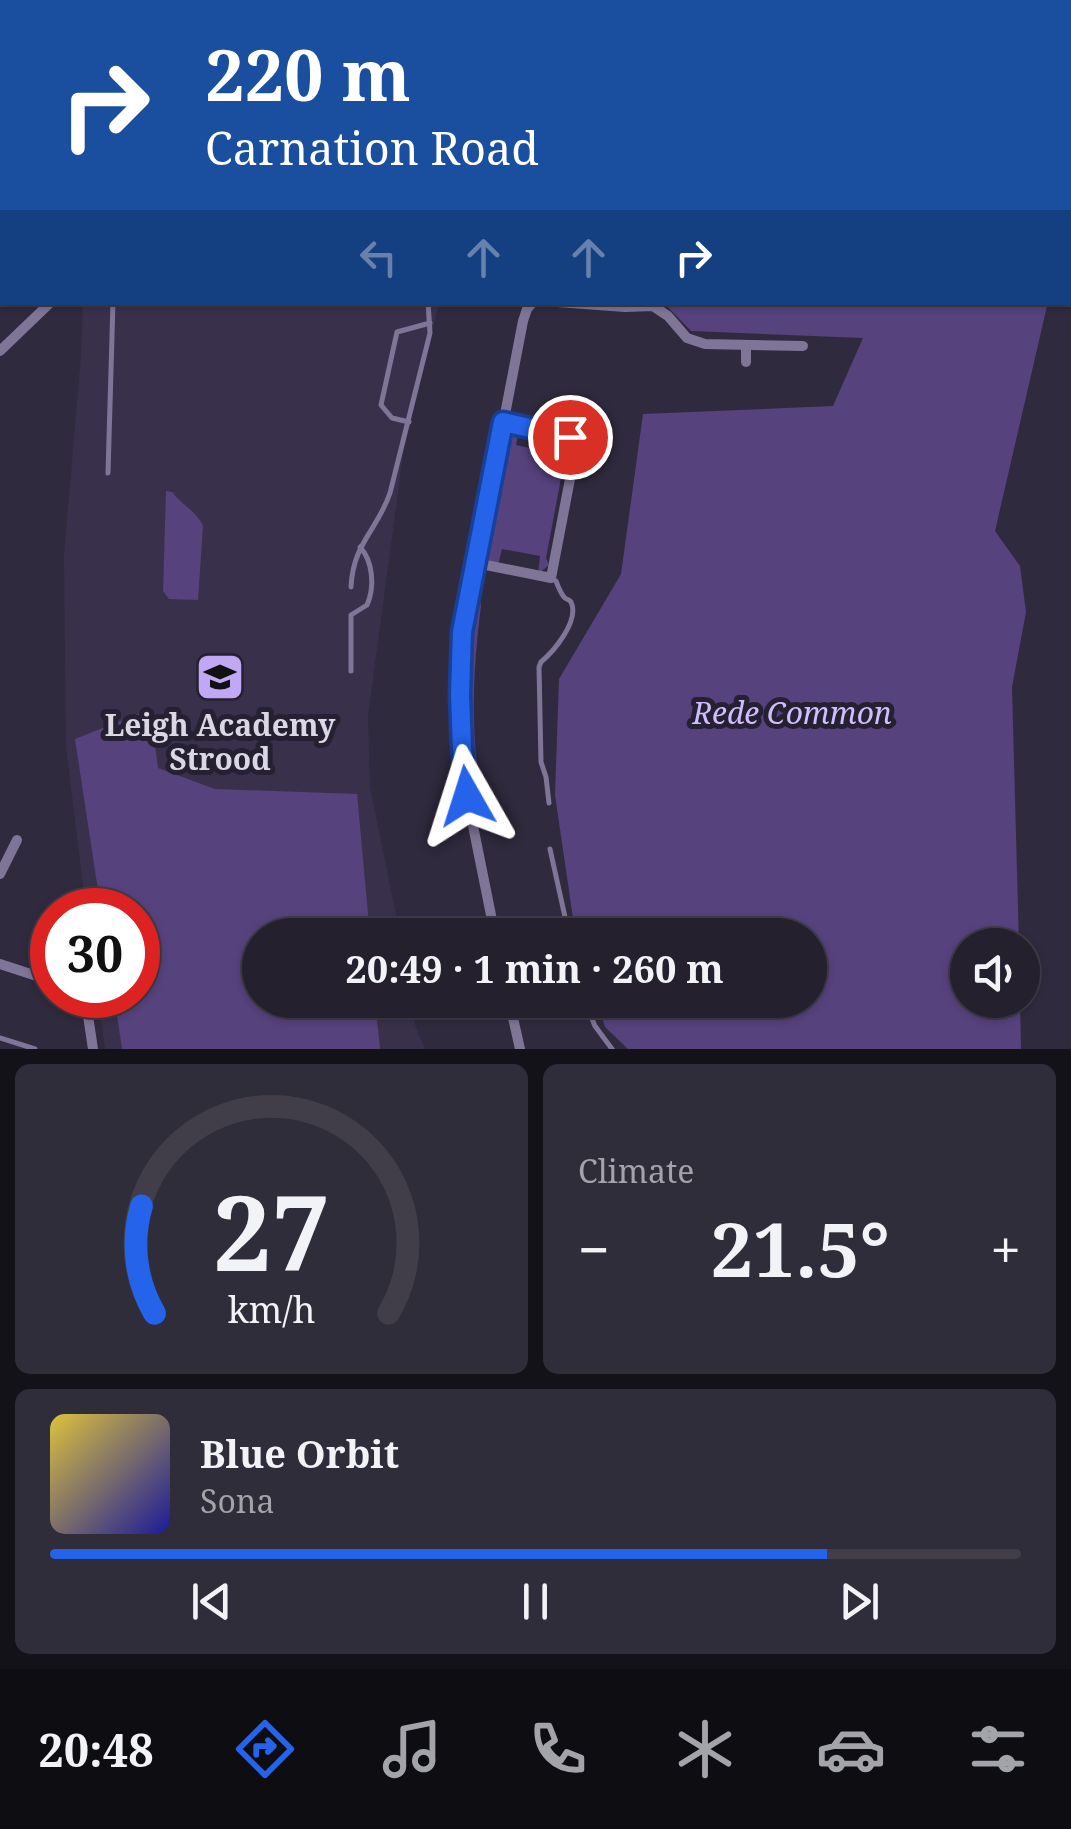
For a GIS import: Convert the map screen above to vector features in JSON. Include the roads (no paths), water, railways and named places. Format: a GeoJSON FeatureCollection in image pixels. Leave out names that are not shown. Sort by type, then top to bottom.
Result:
{"type":"FeatureCollection","features":[{"type":"Feature","properties":{"kind":"street"},"geometry":{"type":"LineString","coordinates":[[0,351],[47,305]]}},
{"type":"Feature","properties":{"kind":"street"},"geometry":{"type":"LineString","coordinates":[[492,918],[468,802],[462,748],[462,632],[522,321],[530,305]]}},
{"type":"Feature","properties":{"kind":"street"},"geometry":{"type":"LineString","coordinates":[[614,305],[640,305]]}},
{"type":"Feature","properties":{"kind":"street"},"geometry":{"type":"LineString","coordinates":[[650,305],[666,314],[694,342],[802,346]]}},
{"type":"Feature","properties":{"kind":"street"},"geometry":{"type":"LineString","coordinates":[[746,345],[746,362]]}},
{"type":"Feature","properties":{"kind":"street"},"geometry":{"type":"LineString","coordinates":[[476,563],[553,580],[574,442],[567,436],[503,422]]}},
{"type":"Feature","properties":{"kind":"street"},"geometry":{"type":"LineString","coordinates":[[0,874],[16,840]]}},
{"type":"Feature","properties":{"kind":"street"},"geometry":{"type":"LineString","coordinates":[[0,964],[30,974]]}},
{"type":"Feature","properties":{"kind":"street"},"geometry":{"type":"LineString","coordinates":[[88,1018],[93,1049]]}},
{"type":"Feature","properties":{"kind":"street"},"geometry":{"type":"LineString","coordinates":[[512,1018],[520,1049]]}},
{"type":"Feature","properties":{"kind":"lane"},"geometry":{"type":"LineString","coordinates":[[108,473],[113,305]]}},
{"type":"Feature","properties":{"kind":"lane"},"geometry":{"type":"LineString","coordinates":[[351,586],[360,547],[386,505],[409,422],[430,333],[428,305]]}},
{"type":"Feature","properties":{"kind":"lane"},"geometry":{"type":"LineString","coordinates":[[409,422],[392,418],[381,405],[397,332],[430,322]]}},
{"type":"Feature","properties":{"kind":"lane"},"geometry":{"type":"LineString","coordinates":[[351,670],[351,616],[367,605],[372,588],[368,557],[360,547]]}},
{"type":"Feature","properties":{"kind":"lane"},"geometry":{"type":"LineString","coordinates":[[548,803],[541,762],[539,667],[564,637],[571,608],[571,602],[553,580]]}},
{"type":"Feature","properties":{"kind":"lane"},"geometry":{"type":"LineString","coordinates":[[550,849],[565,918]]}},
{"type":"Feature","properties":{"kind":"lane"},"geometry":{"type":"LineString","coordinates":[[592,1018],[612,1049]]}},
{"type":"Feature","properties":{"kind":"lane"},"geometry":{"type":"LineString","coordinates":[[0,1038],[35,1049]]}},
{"type":"Feature","properties":{"kind":"place","name":"Leigh Academy Strood"},"geometry":{"type":"Point","coordinates":[220,677]}},
{"type":"Feature","properties":{"kind":"park label","name":"Rede Common"},"geometry":{"type":"Point","coordinates":[792,714]}}]}
